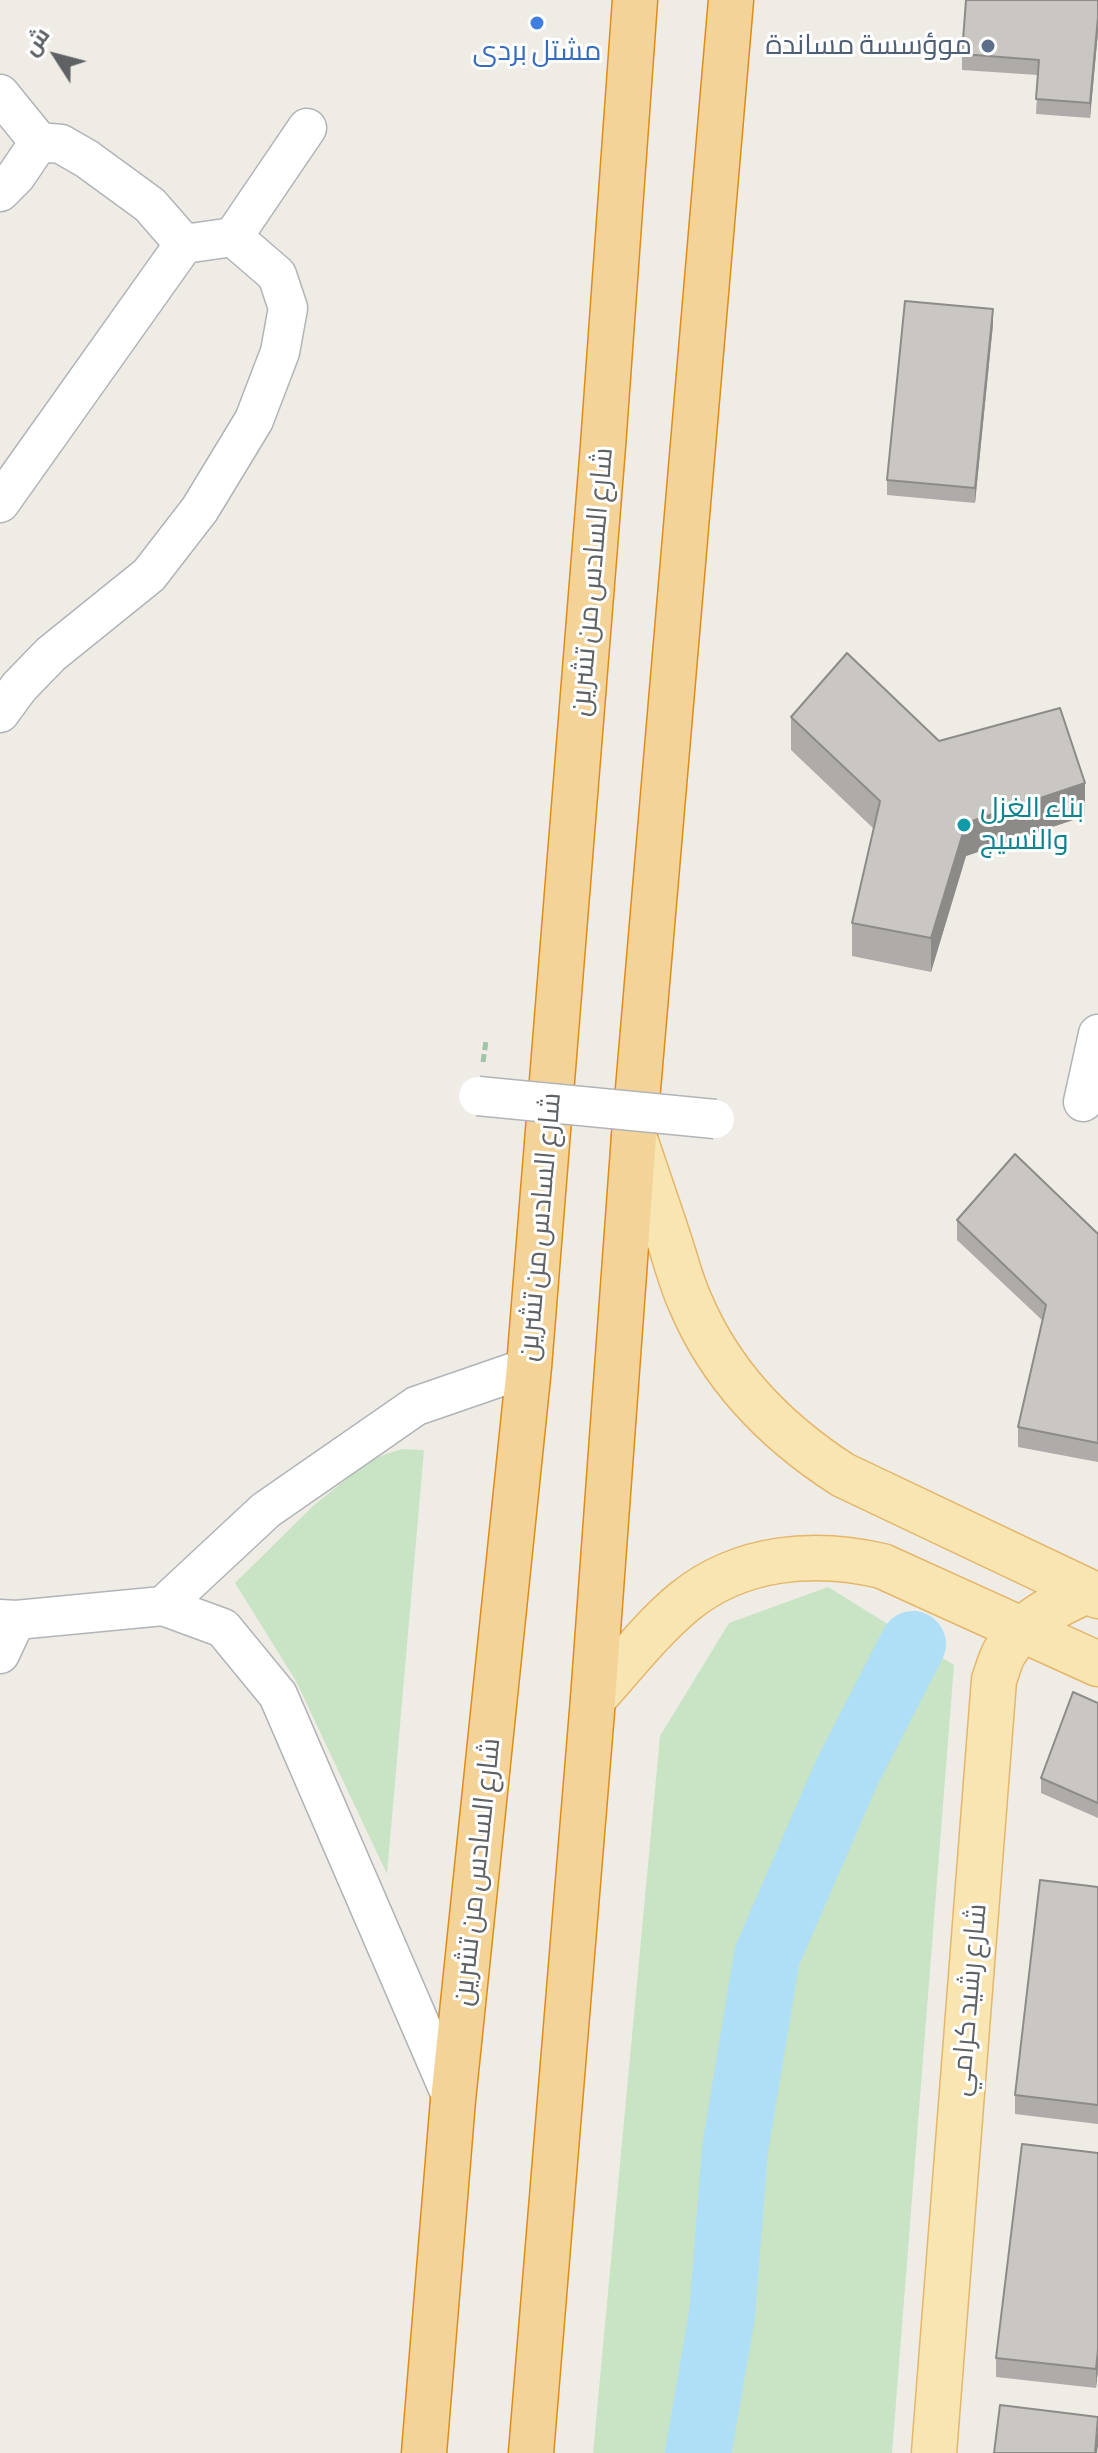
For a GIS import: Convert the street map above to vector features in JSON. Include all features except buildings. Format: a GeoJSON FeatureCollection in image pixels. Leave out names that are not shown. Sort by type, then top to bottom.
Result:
{"type":"FeatureCollection","features":[{"type":"Feature","properties":{"kind":"highway","name":"شارع السادس من تشرين"},"geometry":{"type":"LineString","coordinates":[[424,2453],[453,2100],[529,1367],[602,462],[635,0]]}},
{"type":"Feature","properties":{"kind":"highway"},"geometry":{"type":"LineString","coordinates":[[531,2453],[593,1699],[634,1136],[731,0]]}},
{"type":"Feature","properties":{"kind":"main road"},"geometry":{"type":"LineString","coordinates":[[634,1136],[690,1303],[728,1371],[780,1429],[810,1454],[843,1475],[1093,1594]]}},
{"type":"Feature","properties":{"kind":"main road"},"geometry":{"type":"LineString","coordinates":[[593,1699],[662,1622],[688,1599],[717,1581],[748,1568],[781,1559],[815,1556],[849,1558],[882,1566],[1098,1664]]}},
{"type":"Feature","properties":{"kind":"main road","name":"شارع رشيد كرامي"},"geometry":{"type":"LineString","coordinates":[[934,2453],[994,1680],[1005,1650],[1021,1631],[1055,1605],[1093,1594]]}},
{"type":"Feature","properties":{"kind":"street"},"geometry":{"type":"LineString","coordinates":[[0,94],[39,142],[61,144],[87,159],[150,205],[184,244]]}},
{"type":"Feature","properties":{"kind":"street"},"geometry":{"type":"LineString","coordinates":[[0,503],[184,244],[233,237],[307,128]]}},
{"type":"Feature","properties":{"kind":"street"},"geometry":{"type":"LineString","coordinates":[[0,192],[16,176],[39,142]]}},
{"type":"Feature","properties":{"kind":"street"},"geometry":{"type":"LineString","coordinates":[[0,713],[19,687],[51,654],[149,575],[200,509],[254,420],[280,352],[288,308],[277,275],[233,237]]}},
{"type":"Feature","properties":{"kind":"street"},"geometry":{"type":"LineString","coordinates":[[1083,1102],[1098,1034]]}},
{"type":"Feature","properties":{"kind":"street"},"geometry":{"type":"LineString","coordinates":[[478,1096],[715,1119]]}},
{"type":"Feature","properties":{"kind":"street"},"geometry":{"type":"LineString","coordinates":[[163,1606],[266,1510],[416,1406],[529,1367]]}},
{"type":"Feature","properties":{"kind":"street"},"geometry":{"type":"LineString","coordinates":[[0,1654],[8,1620],[163,1606],[223,1628],[278,1695],[453,2100]]}},
{"type":"Feature","properties":{"kind":"green space"},"geometry":{"type":"Polygon","coordinates":[[[402,1449],[424,1450],[387,1874],[296,1681],[235,1583],[313,1506],[371,1459],[402,1449]]]}},
{"type":"Feature","properties":{"kind":"green space"},"geometry":{"type":"Polygon","coordinates":[[[828,1587],[954,1665],[892,2453],[593,2453],[660,1736],[729,1623],[828,1587]]]}},
{"type":"Feature","properties":{"kind":"waterway"},"geometry":{"type":"LineString","coordinates":[[698,2453],[722,2315],[735,2149],[767,1956],[847,1772],[913,1644]]}},
{"type":"Feature","properties":{"kind":"place","name":"مشتل بردى"},"geometry":{"type":"Point","coordinates":[537,23]}},
{"type":"Feature","properties":{"kind":"place","name":"موؤسسة مساندة"},"geometry":{"type":"Point","coordinates":[988,46]}},
{"type":"Feature","properties":{"kind":"place","name":"بناء الغزل والنسيج"},"geometry":{"type":"Point","coordinates":[964,825]}}]}
